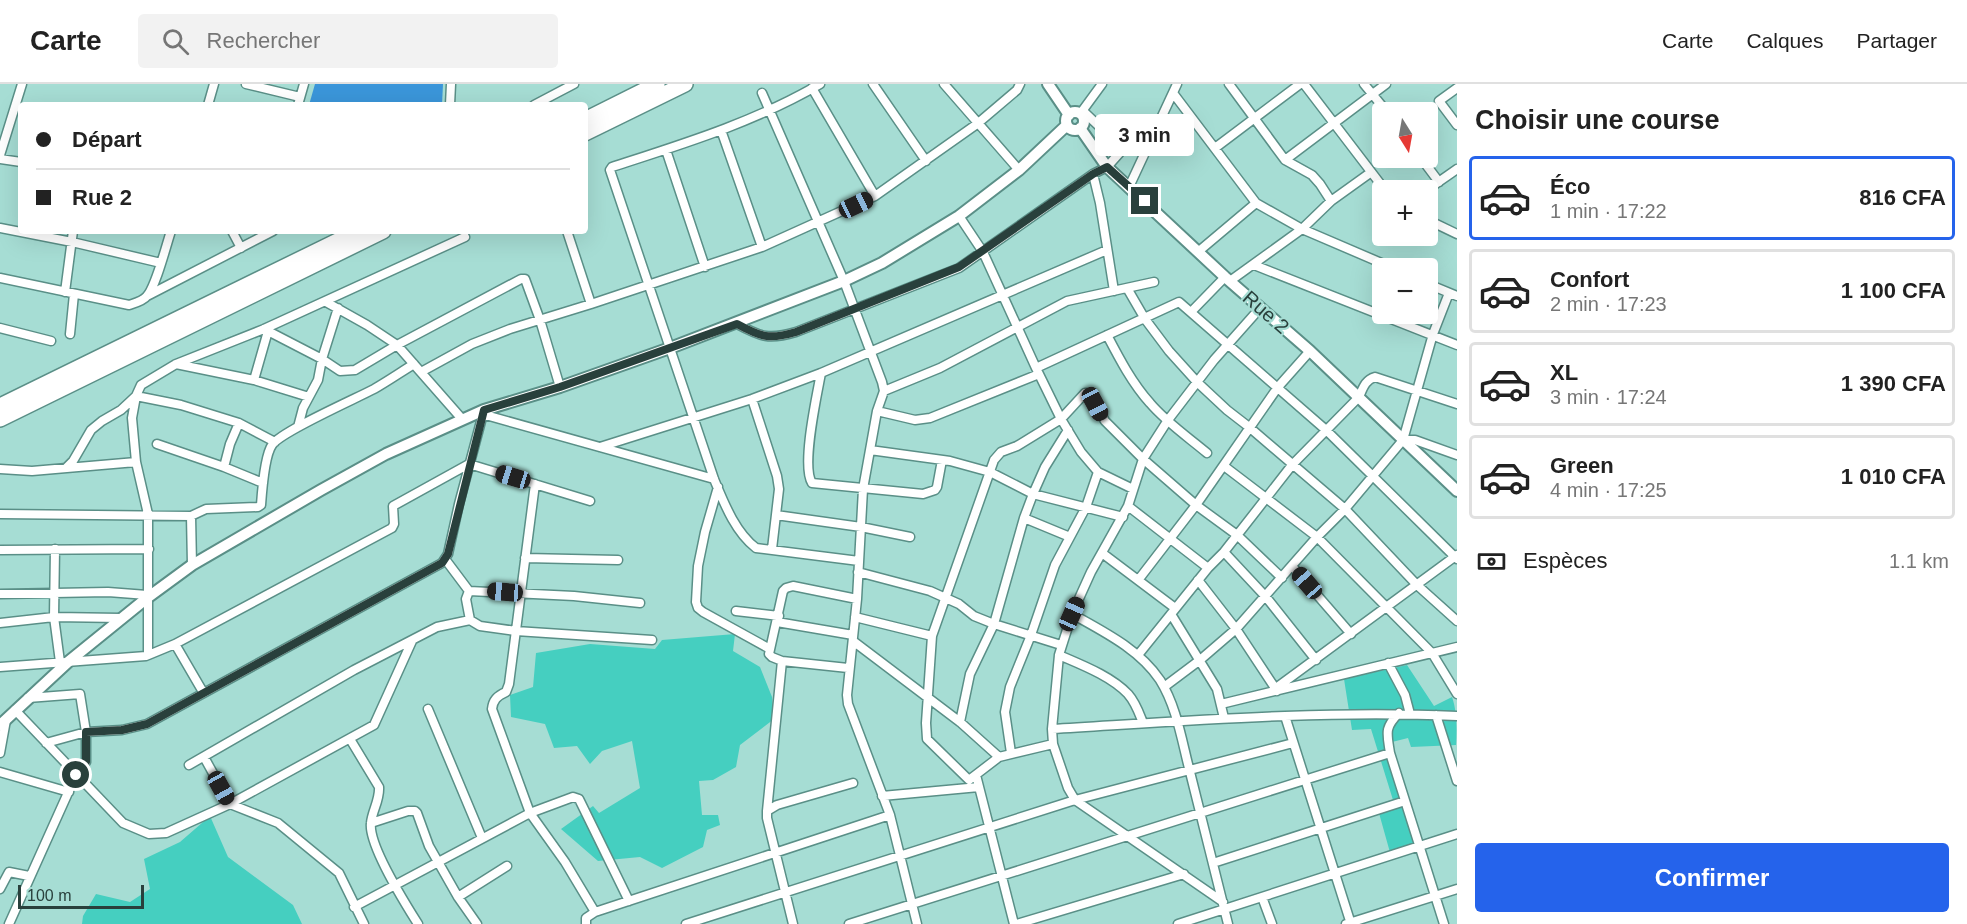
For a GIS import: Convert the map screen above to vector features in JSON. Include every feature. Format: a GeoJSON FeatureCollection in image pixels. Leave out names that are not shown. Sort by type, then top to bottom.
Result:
{"type":"FeatureCollection","features":[{"type":"Feature","properties":{"kind":"highway"},"geometry":{"type":"LineString","coordinates":[[588,118],[657,84]]}},
{"type":"Feature","properties":{"kind":"highway"},"geometry":{"type":"LineString","coordinates":[[588,132],[684,84]]}},
{"type":"Feature","properties":{"kind":"highway"},"geometry":{"type":"LineString","coordinates":[[0,406],[352,234]]}},
{"type":"Feature","properties":{"kind":"highway"},"geometry":{"type":"LineString","coordinates":[[0,419],[377,234]]}},
{"type":"Feature","properties":{"kind":"street"},"geometry":{"type":"LineString","coordinates":[[19,102],[22,84]]}},
{"type":"Feature","properties":{"kind":"street"},"geometry":{"type":"LineString","coordinates":[[209,102],[214,84]]}},
{"type":"Feature","properties":{"kind":"street"},"geometry":{"type":"LineString","coordinates":[[246,84],[299,101],[304,84]]}},
{"type":"Feature","properties":{"kind":"street"},"geometry":{"type":"LineString","coordinates":[[450,102],[451,84]]}},
{"type":"Feature","properties":{"kind":"street"},"geometry":{"type":"LineString","coordinates":[[540,102],[574,84]]}},
{"type":"Feature","properties":{"kind":"street"},"geometry":{"type":"LineString","coordinates":[[873,84],[926,161]]}},
{"type":"Feature","properties":{"kind":"street"},"geometry":{"type":"LineString","coordinates":[[944,84],[1019,170]]}},
{"type":"Feature","properties":{"kind":"street"},"geometry":{"type":"LineString","coordinates":[[421,372],[472,344],[510,329],[762,247],[875,196],[977,124],[1017,90],[1020,84]]}},
{"type":"Feature","properties":{"kind":"street"},"geometry":{"type":"LineString","coordinates":[[1048,84],[1075,116],[1123,148]]}},
{"type":"Feature","properties":{"kind":"street"},"geometry":{"type":"LineString","coordinates":[[1129,186],[1177,84]]}},
{"type":"Feature","properties":{"kind":"street"},"geometry":{"type":"LineString","coordinates":[[1229,84],[1285,159],[1312,175],[1331,201]]}},
{"type":"Feature","properties":{"kind":"street"},"geometry":{"type":"LineString","coordinates":[[1215,148],[1302,84],[1376,180]]}},
{"type":"Feature","properties":{"kind":"street"},"geometry":{"type":"LineString","coordinates":[[1364,84],[1379,102]]}},
{"type":"Feature","properties":{"kind":"street"},"geometry":{"type":"LineString","coordinates":[[1285,159],[1386,84]]}},
{"type":"Feature","properties":{"kind":"street"},"geometry":{"type":"LineString","coordinates":[[859,561],[756,548],[735,525],[716,483],[610,170],[612,166],[666,150],[769,111],[816,86],[875,196]]}},
{"type":"Feature","properties":{"kind":"street"},"geometry":{"type":"LineString","coordinates":[[0,753],[3,722],[64,662],[147,596],[192,565],[386,454],[462,419],[737,324],[844,281],[901,252],[959,216],[1019,170],[1075,116],[1098,86]]}},
{"type":"Feature","properties":{"kind":"street"},"geometry":{"type":"LineString","coordinates":[[1457,88],[1439,101],[1457,125]]}},
{"type":"Feature","properties":{"kind":"street"},"geometry":{"type":"LineString","coordinates":[[762,93],[844,281],[884,391],[877,411],[863,489],[857,599],[848,668],[848,704],[890,815],[917,924]]}},
{"type":"Feature","properties":{"kind":"street"},"geometry":{"type":"LineString","coordinates":[[1173,93],[1256,203],[1302,229],[1372,259]]}},
{"type":"Feature","properties":{"kind":"street"},"geometry":{"type":"LineString","coordinates":[[17,113],[3,133],[0,157],[18,161]]}},
{"type":"Feature","properties":{"kind":"street","name":"Rue 2"},"geometry":{"type":"LineString","coordinates":[[1075,116],[1074,130],[1080,128],[1107,167],[1455,486]]}},
{"type":"Feature","properties":{"kind":"street"},"geometry":{"type":"LineString","coordinates":[[737,324],[769,338],[796,332],[959,267],[1093,174],[1107,167],[1123,148],[1159,124]]}},
{"type":"Feature","properties":{"kind":"street"},"geometry":{"type":"LineString","coordinates":[[721,130],[762,247]]}},
{"type":"Feature","properties":{"kind":"street"},"geometry":{"type":"LineString","coordinates":[[666,150],[705,267]]}},
{"type":"Feature","properties":{"kind":"street"},"geometry":{"type":"LineString","coordinates":[[1428,168],[1439,182],[1457,169]]}},
{"type":"Feature","properties":{"kind":"street"},"geometry":{"type":"LineString","coordinates":[[1191,312],[1228,279],[1254,265],[1302,229],[1331,201],[1370,173]]}},
{"type":"Feature","properties":{"kind":"street"},"geometry":{"type":"LineString","coordinates":[[1093,174],[1114,291]]}},
{"type":"Feature","properties":{"kind":"street"},"geometry":{"type":"LineString","coordinates":[[1199,250],[1256,203]]}},
{"type":"Feature","properties":{"kind":"street"},"geometry":{"type":"LineString","coordinates":[[959,216],[983,252],[1037,371],[1061,419],[1082,452],[1098,472],[1133,489]]}},
{"type":"Feature","properties":{"kind":"street"},"geometry":{"type":"LineString","coordinates":[[1438,225],[1457,234]]}},
{"type":"Feature","properties":{"kind":"street"},"geometry":{"type":"LineString","coordinates":[[0,228],[18,232]]}},
{"type":"Feature","properties":{"kind":"street"},"geometry":{"type":"LineString","coordinates":[[31,234],[161,263]]}},
{"type":"Feature","properties":{"kind":"street"},"geometry":{"type":"LineString","coordinates":[[70,334],[69,293],[73,234]]}},
{"type":"Feature","properties":{"kind":"street"},"geometry":{"type":"LineString","coordinates":[[147,296],[170,234]]}},
{"type":"Feature","properties":{"kind":"street"},"geometry":{"type":"LineString","coordinates":[[234,234],[241,248]]}},
{"type":"Feature","properties":{"kind":"street"},"geometry":{"type":"LineString","coordinates":[[0,278],[126,305],[140,302],[147,296],[267,234]]}},
{"type":"Feature","properties":{"kind":"street"},"geometry":{"type":"LineString","coordinates":[[568,234],[591,304]]}},
{"type":"Feature","properties":{"kind":"street"},"geometry":{"type":"LineString","coordinates":[[148,655],[148,514],[136,462],[132,418],[136,396],[141,385],[176,364],[266,330],[465,237]]}},
{"type":"Feature","properties":{"kind":"street"},"geometry":{"type":"LineString","coordinates":[[600,447],[752,399],[821,373],[1107,250]]}},
{"type":"Feature","properties":{"kind":"street"},"geometry":{"type":"LineString","coordinates":[[1254,265],[1457,345]]}},
{"type":"Feature","properties":{"kind":"street"},"geometry":{"type":"LineString","coordinates":[[266,330],[340,371],[355,370],[521,279],[527,281],[560,387]]}},
{"type":"Feature","properties":{"kind":"street"},"geometry":{"type":"LineString","coordinates":[[884,391],[931,372],[1067,301],[1154,282]]}},
{"type":"Feature","properties":{"kind":"street"},"geometry":{"type":"LineString","coordinates":[[1127,288],[1145,319],[1169,351],[1197,382],[1345,509],[1417,585],[1457,621]]}},
{"type":"Feature","properties":{"kind":"street"},"geometry":{"type":"LineString","coordinates":[[1164,687],[1236,629],[1317,537],[1345,509],[1403,440],[1433,334],[1453,294],[1438,288]]}},
{"type":"Feature","properties":{"kind":"street"},"geometry":{"type":"LineString","coordinates":[[326,302],[397,345],[462,419]]}},
{"type":"Feature","properties":{"kind":"street"},"geometry":{"type":"LineString","coordinates":[[877,411],[915,420],[930,418],[1037,371],[1179,302],[1326,430],[1456,557],[1277,689]]}},
{"type":"Feature","properties":{"kind":"street"},"geometry":{"type":"LineString","coordinates":[[1224,905],[1184,874],[1075,800],[1068,788],[1053,744],[1052,729],[1061,645],[1091,573],[1128,506],[1143,459],[1168,420],[1197,382],[1227,344],[1261,307]]}},
{"type":"Feature","properties":{"kind":"street"},"geometry":{"type":"LineString","coordinates":[[298,428],[303,408],[318,380],[338,308]]}},
{"type":"Feature","properties":{"kind":"street"},"geometry":{"type":"LineString","coordinates":[[0,328],[51,340]]}},
{"type":"Feature","properties":{"kind":"street"},"geometry":{"type":"LineString","coordinates":[[254,380],[266,330]]}},
{"type":"Feature","properties":{"kind":"street"},"geometry":{"type":"LineString","coordinates":[[1107,335],[1144,397],[1207,453]]}},
{"type":"Feature","properties":{"kind":"street"},"geometry":{"type":"LineString","coordinates":[[1139,579],[1196,505],[1278,387],[1310,351]]}},
{"type":"Feature","properties":{"kind":"street"},"geometry":{"type":"LineString","coordinates":[[176,364],[254,380],[309,397]]}},
{"type":"Feature","properties":{"kind":"street"},"geometry":{"type":"LineString","coordinates":[[0,514],[191,516],[206,510],[258,507],[261,505],[270,448],[275,442],[375,388],[414,364]]}},
{"type":"Feature","properties":{"kind":"street"},"geometry":{"type":"LineString","coordinates":[[821,373],[808,451],[809,478],[812,483],[914,494],[930,493],[937,487],[942,460]]}},
{"type":"Feature","properties":{"kind":"street"},"geometry":{"type":"LineString","coordinates":[[1138,655],[1208,568],[1224,552],[1292,465],[1359,397],[1365,383],[1370,378],[1375,377],[1457,404]]}},
{"type":"Feature","properties":{"kind":"street"},"geometry":{"type":"LineString","coordinates":[[1053,744],[999,757],[969,780],[929,742],[926,732],[932,636],[994,460],[1001,452],[1017,446],[1061,419],[1085,393],[1089,393],[1105,421],[1143,459],[1196,505],[1237,535],[1282,578]]}},
{"type":"Feature","properties":{"kind":"street"},"geometry":{"type":"LineString","coordinates":[[136,396],[182,405],[239,423],[275,442]]}},
{"type":"Feature","properties":{"kind":"street"},"geometry":{"type":"LineString","coordinates":[[66,468],[91,430],[121,410],[136,396]]}},
{"type":"Feature","properties":{"kind":"street"},"geometry":{"type":"LineString","coordinates":[[752,399],[777,476],[779,489],[772,549]]}},
{"type":"Feature","properties":{"kind":"street"},"geometry":{"type":"LineString","coordinates":[[483,412],[716,483]]}},
{"type":"Feature","properties":{"kind":"street"},"geometry":{"type":"LineString","coordinates":[[46,743],[86,732],[136,728],[147,724],[279,653],[445,559],[450,548],[483,412]]}},
{"type":"Feature","properties":{"kind":"street"},"geometry":{"type":"LineString","coordinates":[[224,467],[239,423]]}},
{"type":"Feature","properties":{"kind":"street"},"geometry":{"type":"LineString","coordinates":[[960,722],[970,674],[994,624],[1024,518],[1045,467],[1068,430]]}},
{"type":"Feature","properties":{"kind":"street"},"geometry":{"type":"LineString","coordinates":[[1403,440],[1414,440],[1457,455]]}},
{"type":"Feature","properties":{"kind":"street"},"geometry":{"type":"LineString","coordinates":[[157,444],[263,483]]}},
{"type":"Feature","properties":{"kind":"street"},"geometry":{"type":"LineString","coordinates":[[870,450],[942,460],[990,472],[1033,494],[1123,517]]}},
{"type":"Feature","properties":{"kind":"street"},"geometry":{"type":"LineString","coordinates":[[0,469],[32,471],[136,462]]}},
{"type":"Feature","properties":{"kind":"street"},"geometry":{"type":"LineString","coordinates":[[0,667],[148,655],[176,644],[392,528],[394,524],[393,506],[470,464],[590,501]]}},
{"type":"Feature","properties":{"kind":"street"},"geometry":{"type":"LineString","coordinates":[[1224,466],[1264,499],[1317,537],[1432,653],[1457,694]]}},
{"type":"Feature","properties":{"kind":"street"},"geometry":{"type":"LineString","coordinates":[[1011,753],[1005,721],[1010,687],[1055,565],[1086,507],[1098,472]]}},
{"type":"Feature","properties":{"kind":"street"},"geometry":{"type":"LineString","coordinates":[[716,483],[698,566],[696,602],[698,608],[704,612],[770,650]]}},
{"type":"Feature","properties":{"kind":"street"},"geometry":{"type":"LineString","coordinates":[[535,484],[509,684],[506,692],[493,701],[492,710],[530,813],[565,862],[595,912]]}},
{"type":"Feature","properties":{"kind":"street"},"geometry":{"type":"LineString","coordinates":[[1128,506],[1208,568]]}},
{"type":"Feature","properties":{"kind":"street"},"geometry":{"type":"LineString","coordinates":[[776,515],[861,527],[910,537]]}},
{"type":"Feature","properties":{"kind":"street"},"geometry":{"type":"LineString","coordinates":[[191,516],[192,565]]}},
{"type":"Feature","properties":{"kind":"street"},"geometry":{"type":"LineString","coordinates":[[1024,518],[1070,537]]}},
{"type":"Feature","properties":{"kind":"street"},"geometry":{"type":"LineString","coordinates":[[55,549],[54,617],[64,662]]}},
{"type":"Feature","properties":{"kind":"street"},"geometry":{"type":"LineString","coordinates":[[0,550],[149,549]]}},
{"type":"Feature","properties":{"kind":"street"},"geometry":{"type":"LineString","coordinates":[[1224,552],[1266,597],[1316,660]]}},
{"type":"Feature","properties":{"kind":"street"},"geometry":{"type":"LineString","coordinates":[[1102,554],[1139,579],[1173,611],[1217,689],[1224,718]]}},
{"type":"Feature","properties":{"kind":"street"},"geometry":{"type":"LineString","coordinates":[[525,558],[618,560]]}},
{"type":"Feature","properties":{"kind":"street"},"geometry":{"type":"LineString","coordinates":[[445,559],[469,591],[574,596],[640,603]]}},
{"type":"Feature","properties":{"kind":"street"},"geometry":{"type":"LineString","coordinates":[[1292,566],[1351,634]]}},
{"type":"Feature","properties":{"kind":"street"},"geometry":{"type":"LineString","coordinates":[[858,572],[947,597],[974,616],[1061,645]]}},
{"type":"Feature","properties":{"kind":"street"},"geometry":{"type":"LineString","coordinates":[[1198,580],[1236,629],[1277,689]]}},
{"type":"Feature","properties":{"kind":"street"},"geometry":{"type":"LineString","coordinates":[[848,668],[782,661],[769,654],[783,591],[790,586],[857,599]]}},
{"type":"Feature","properties":{"kind":"street"},"geometry":{"type":"LineString","coordinates":[[469,591],[466,599],[470,620]]}},
{"type":"Feature","properties":{"kind":"street"},"geometry":{"type":"LineString","coordinates":[[0,594],[108,592],[147,596]]}},
{"type":"Feature","properties":{"kind":"street"},"geometry":{"type":"LineString","coordinates":[[736,611],[853,638],[960,722],[999,757]]}},
{"type":"Feature","properties":{"kind":"street"},"geometry":{"type":"LineString","coordinates":[[1072,614],[1115,638],[1138,655],[1164,687],[1177,721],[1228,924]]}},
{"type":"Feature","properties":{"kind":"street"},"geometry":{"type":"LineString","coordinates":[[0,623],[54,617],[121,618]]}},
{"type":"Feature","properties":{"kind":"street"},"geometry":{"type":"LineString","coordinates":[[855,617],[932,636]]}},
{"type":"Feature","properties":{"kind":"street"},"geometry":{"type":"LineString","coordinates":[[189,765],[354,670],[437,627],[470,620],[480,626],[516,631],[652,640]]}},
{"type":"Feature","properties":{"kind":"street"},"geometry":{"type":"LineString","coordinates":[[15,710],[123,824],[149,834],[166,833],[230,804],[374,725],[412,641]]}},
{"type":"Feature","properties":{"kind":"street"},"geometry":{"type":"LineString","coordinates":[[176,644],[203,692]]}},
{"type":"Feature","properties":{"kind":"street"},"geometry":{"type":"LineString","coordinates":[[1221,704],[1457,647]]}},
{"type":"Feature","properties":{"kind":"street"},"geometry":{"type":"LineString","coordinates":[[1059,656],[1078,663],[1121,688],[1133,700],[1143,723]]}},
{"type":"Feature","properties":{"kind":"street"},"geometry":{"type":"LineString","coordinates":[[782,661],[767,818],[793,924]]}},
{"type":"Feature","properties":{"kind":"street"},"geometry":{"type":"LineString","coordinates":[[1389,663],[1405,695],[1410,714]]}},
{"type":"Feature","properties":{"kind":"street"},"geometry":{"type":"LineString","coordinates":[[9,924],[76,775],[86,762],[86,732],[80,694],[28,698]]}},
{"type":"Feature","properties":{"kind":"street"},"geometry":{"type":"LineString","coordinates":[[428,709],[482,838]]}},
{"type":"Feature","properties":{"kind":"street"},"geometry":{"type":"LineString","coordinates":[[1052,729],[1285,716],[1399,713],[1457,716]]}},
{"type":"Feature","properties":{"kind":"street"},"geometry":{"type":"LineString","coordinates":[[1399,713],[1391,721],[1387,731],[1390,753],[1444,924]]}},
{"type":"Feature","properties":{"kind":"street"},"geometry":{"type":"LineString","coordinates":[[1436,715],[1457,781]]}},
{"type":"Feature","properties":{"kind":"street"},"geometry":{"type":"LineString","coordinates":[[1285,716],[1349,924],[1457,889]]}},
{"type":"Feature","properties":{"kind":"street"},"geometry":{"type":"LineString","coordinates":[[351,738],[379,787],[371,823],[373,842],[418,924]]}},
{"type":"Feature","properties":{"kind":"street"},"geometry":{"type":"LineString","coordinates":[[686,924],[1075,800],[1293,743]]}},
{"type":"Feature","properties":{"kind":"street"},"geometry":{"type":"LineString","coordinates":[[849,924],[1390,753]]}},
{"type":"Feature","properties":{"kind":"street"},"geometry":{"type":"LineString","coordinates":[[204,757],[230,804],[278,823],[339,873],[364,924]]}},
{"type":"Feature","properties":{"kind":"street"},"geometry":{"type":"LineString","coordinates":[[0,772],[69,792]]}},
{"type":"Feature","properties":{"kind":"street"},"geometry":{"type":"LineString","coordinates":[[976,775],[1016,924],[1184,874]]}},
{"type":"Feature","properties":{"kind":"street"},"geometry":{"type":"LineString","coordinates":[[767,811],[777,805],[854,783]]}},
{"type":"Feature","properties":{"kind":"street"},"geometry":{"type":"LineString","coordinates":[[882,796],[979,787]]}},
{"type":"Feature","properties":{"kind":"street"},"geometry":{"type":"LineString","coordinates":[[354,907],[530,813],[573,797],[579,799],[629,901]]}},
{"type":"Feature","properties":{"kind":"street"},"geometry":{"type":"LineString","coordinates":[[1213,863],[1405,801]]}},
{"type":"Feature","properties":{"kind":"street"},"geometry":{"type":"LineString","coordinates":[[371,823],[408,811],[415,811],[438,863],[477,924]]}},
{"type":"Feature","properties":{"kind":"street"},"geometry":{"type":"LineString","coordinates":[[586,924],[586,918],[595,912],[890,815]]}},
{"type":"Feature","properties":{"kind":"street"},"geometry":{"type":"LineString","coordinates":[[1178,924],[1224,905],[1262,897],[1457,834]]}},
{"type":"Feature","properties":{"kind":"street"},"geometry":{"type":"LineString","coordinates":[[458,897],[507,866]]}},
{"type":"Feature","properties":{"kind":"street"},"geometry":{"type":"LineString","coordinates":[[0,889],[9,872],[29,876]]}},
{"type":"Feature","properties":{"kind":"street"},"geometry":{"type":"LineString","coordinates":[[1262,897],[1272,924]]}},
{"type":"Feature","properties":{"kind":"shaded area"},"geometry":{"type":"Polygon","coordinates":[[[315,84],[443,84],[442,102],[310,102],[315,84]]]}},
{"type":"Feature","properties":{"kind":"shaded area"},"geometry":{"type":"Polygon","coordinates":[[[735,634],[733,651],[760,667],[772,697],[774,719],[740,745],[736,767],[713,780],[699,781],[702,815],[718,815],[720,825],[707,830],[703,847],[662,868],[640,857],[598,861],[561,829],[593,806],[599,813],[640,788],[632,741],[602,751],[590,764],[577,746],[554,748],[545,724],[511,717],[510,695],[533,687],[536,653],[590,644],[655,649],[662,640],[735,634]]]}},
{"type":"Feature","properties":{"kind":"shaded area"},"geometry":{"type":"Polygon","coordinates":[[[1407,665],[1434,706],[1452,697],[1456,720],[1456,745],[1411,747],[1408,738],[1388,743],[1421,847],[1391,856],[1377,806],[1393,800],[1371,729],[1352,730],[1344,679],[1407,665]]]}},
{"type":"Feature","properties":{"kind":"shaded area"},"geometry":{"type":"Polygon","coordinates":[[[210,816],[228,857],[293,905],[302,924],[82,924],[83,916],[96,894],[130,902],[150,889],[144,859],[180,842],[210,816]]]}},
{"type":"Feature","properties":{"kind":"route"},"geometry":{"type":"LineString","coordinates":[[76,775],[86,762],[86,732],[122,730],[147,724],[442,563],[448,554],[484,410],[560,387],[737,324],[769,338],[796,332],[959,267],[1093,174],[1107,167],[1145,201]]}}]}
